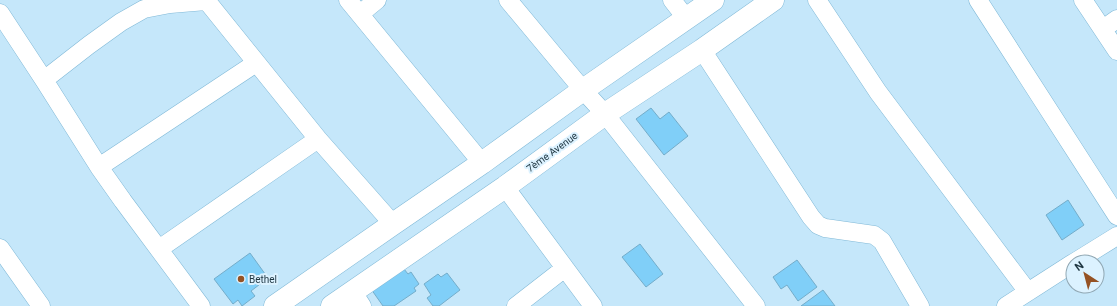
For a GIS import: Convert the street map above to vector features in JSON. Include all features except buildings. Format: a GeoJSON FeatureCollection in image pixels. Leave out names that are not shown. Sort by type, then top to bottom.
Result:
{"type":"FeatureCollection","features":[{"type":"Feature","properties":{"kind":"street"},"geometry":{"type":"LineString","coordinates":[[348,0],[482,164]]}},
{"type":"Feature","properties":{"kind":"street"},"geometry":{"type":"LineString","coordinates":[[360,14],[377,0]]}},
{"type":"Feature","properties":{"kind":"street"},"geometry":{"type":"LineString","coordinates":[[508,0],[583,90],[606,114],[756,306]]}},
{"type":"Feature","properties":{"kind":"street"},"geometry":{"type":"LineString","coordinates":[[672,0],[686,18]]}},
{"type":"Feature","properties":{"kind":"street"},"geometry":{"type":"LineString","coordinates":[[275,306],[482,164],[583,90],[714,0]]}},
{"type":"Feature","properties":{"kind":"street","name":"7ème Avenue"},"geometry":{"type":"LineString","coordinates":[[332,306],[357,299],[505,187],[606,114],[702,50],[773,0]]}},
{"type":"Feature","properties":{"kind":"street"},"geometry":{"type":"LineString","coordinates":[[817,0],[878,92],[1028,292]]}},
{"type":"Feature","properties":{"kind":"street"},"geometry":{"type":"LineString","coordinates":[[978,0],[1117,216]]}},
{"type":"Feature","properties":{"kind":"street"},"geometry":{"type":"LineString","coordinates":[[1083,0],[1110,24],[1117,51]]}},
{"type":"Feature","properties":{"kind":"street"},"geometry":{"type":"LineString","coordinates":[[44,80],[114,26],[144,9],[170,4],[213,2],[256,63],[318,139],[393,224]]}},
{"type":"Feature","properties":{"kind":"street"},"geometry":{"type":"LineString","coordinates":[[0,13],[122,201],[202,306]]}},
{"type":"Feature","properties":{"kind":"street"},"geometry":{"type":"LineString","coordinates":[[702,50],[811,217],[818,225],[825,228],[874,235],[882,241],[920,306]]}},
{"type":"Feature","properties":{"kind":"street"},"geometry":{"type":"LineString","coordinates":[[99,167],[256,63]]}},
{"type":"Feature","properties":{"kind":"street"},"geometry":{"type":"LineString","coordinates":[[159,249],[318,139]]}},
{"type":"Feature","properties":{"kind":"street"},"geometry":{"type":"LineString","coordinates":[[505,187],[593,306]]}},
{"type":"Feature","properties":{"kind":"street"},"geometry":{"type":"LineString","coordinates":[[1088,254],[1117,236]]}},
{"type":"Feature","properties":{"kind":"street"},"geometry":{"type":"LineString","coordinates":[[0,248],[41,306]]}},
{"type":"Feature","properties":{"kind":"street"},"geometry":{"type":"LineString","coordinates":[[516,306],[565,268]]}},
{"type":"Feature","properties":{"kind":"street"},"geometry":{"type":"LineString","coordinates":[[1006,306],[1065,269]]}},
{"type":"Feature","properties":{"kind":"place","name":"Bethel"},"geometry":{"type":"Point","coordinates":[241,279]}}]}
